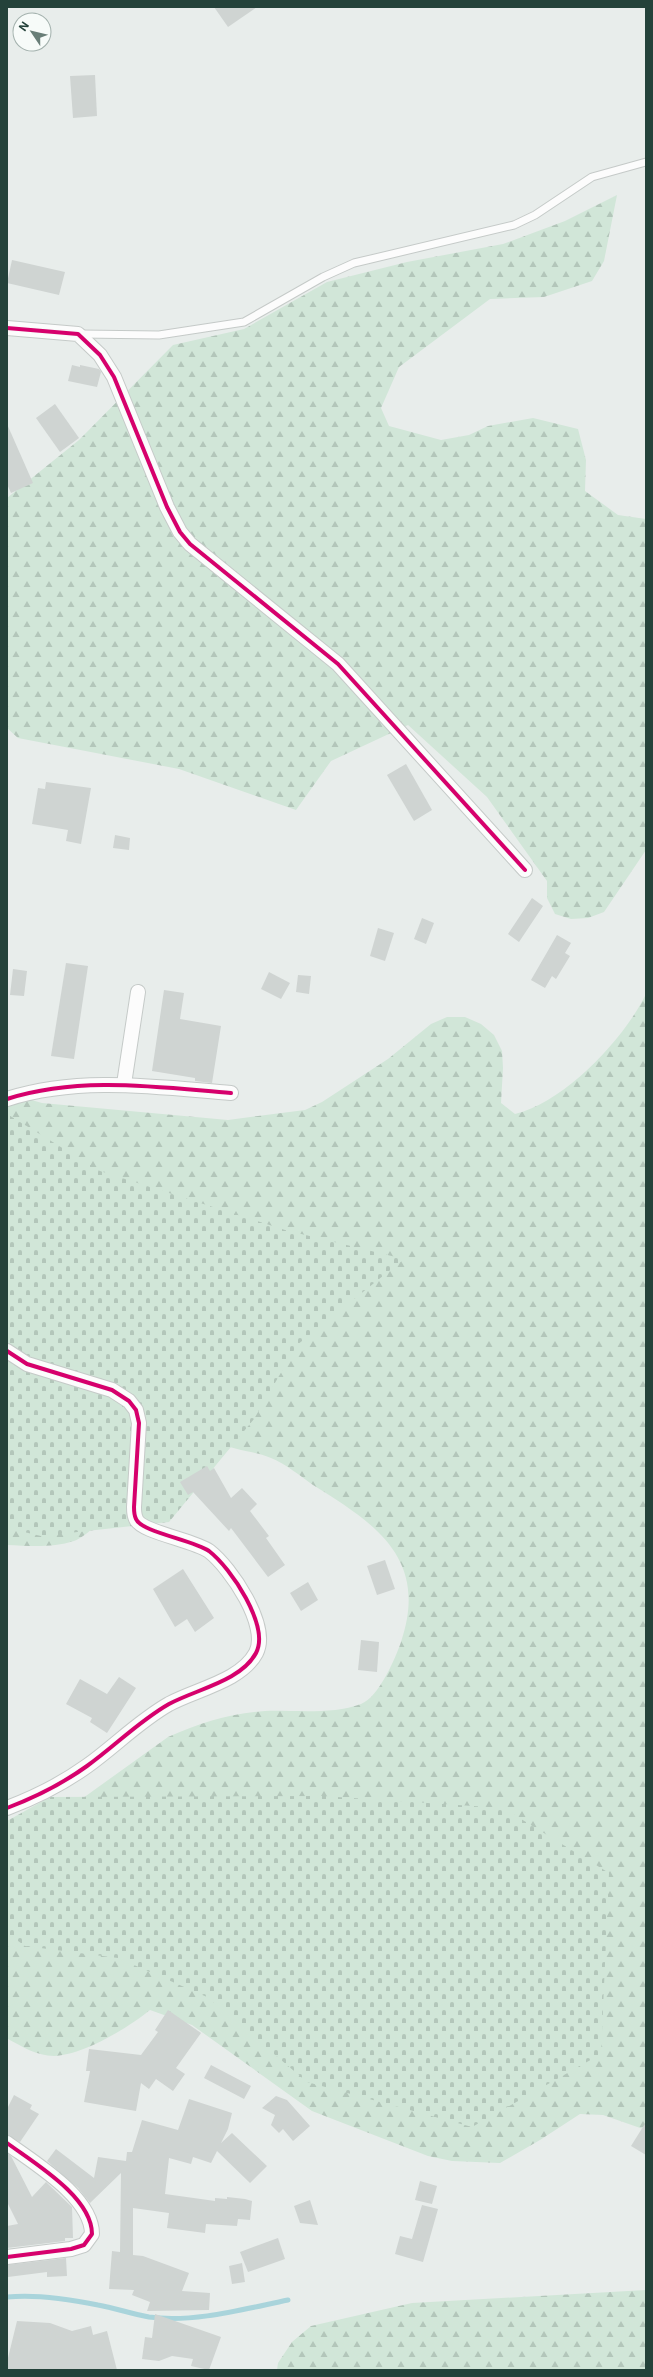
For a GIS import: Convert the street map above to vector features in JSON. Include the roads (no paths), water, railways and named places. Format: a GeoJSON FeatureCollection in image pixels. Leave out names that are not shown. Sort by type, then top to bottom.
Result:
{"type":"FeatureCollection","features":[{"type":"Feature","properties":{"kind":"street"},"geometry":{"type":"LineString","coordinates":[[7,328],[78,334],[100,355],[114,377],[167,507],[180,532],[190,544],[338,664],[525,870]]}},
{"type":"Feature","properties":{"kind":"street"},"geometry":{"type":"LineString","coordinates":[[124,1084],[138,992]]}},
{"type":"Feature","properties":{"kind":"street"},"geometry":{"type":"LineString","coordinates":[[7,1099],[28,1093],[80,1086],[124,1084],[231,1093]]}},
{"type":"Feature","properties":{"kind":"street"},"geometry":{"type":"LineString","coordinates":[[7,1351],[26,1364],[112,1390],[130,1401],[136,1410],[139,1423],[134,1507],[136,1520],[145,1528],[191,1541],[209,1551],[226,1568],[254,1616],[260,1631],[256,1652],[243,1671],[169,1705],[55,1788],[7,1808]]}},
{"type":"Feature","properties":{"kind":"street"},"geometry":{"type":"LineString","coordinates":[[7,2143],[49,2173],[80,2204],[88,2215],[92,2234],[84,2245],[71,2249],[7,2257]]}},
{"type":"Feature","properties":{"kind":"lane"},"geometry":{"type":"LineString","coordinates":[[78,334],[159,335],[244,322],[323,277],[354,263],[514,225],[535,215],[592,177],[646,162]]}},
{"type":"Feature","properties":{"kind":"waterway"},"geometry":{"type":"LineString","coordinates":[[7,2297],[29,2296],[64,2299],[104,2306],[149,2317],[166,2318],[201,2317],[288,2300]]}}]}
